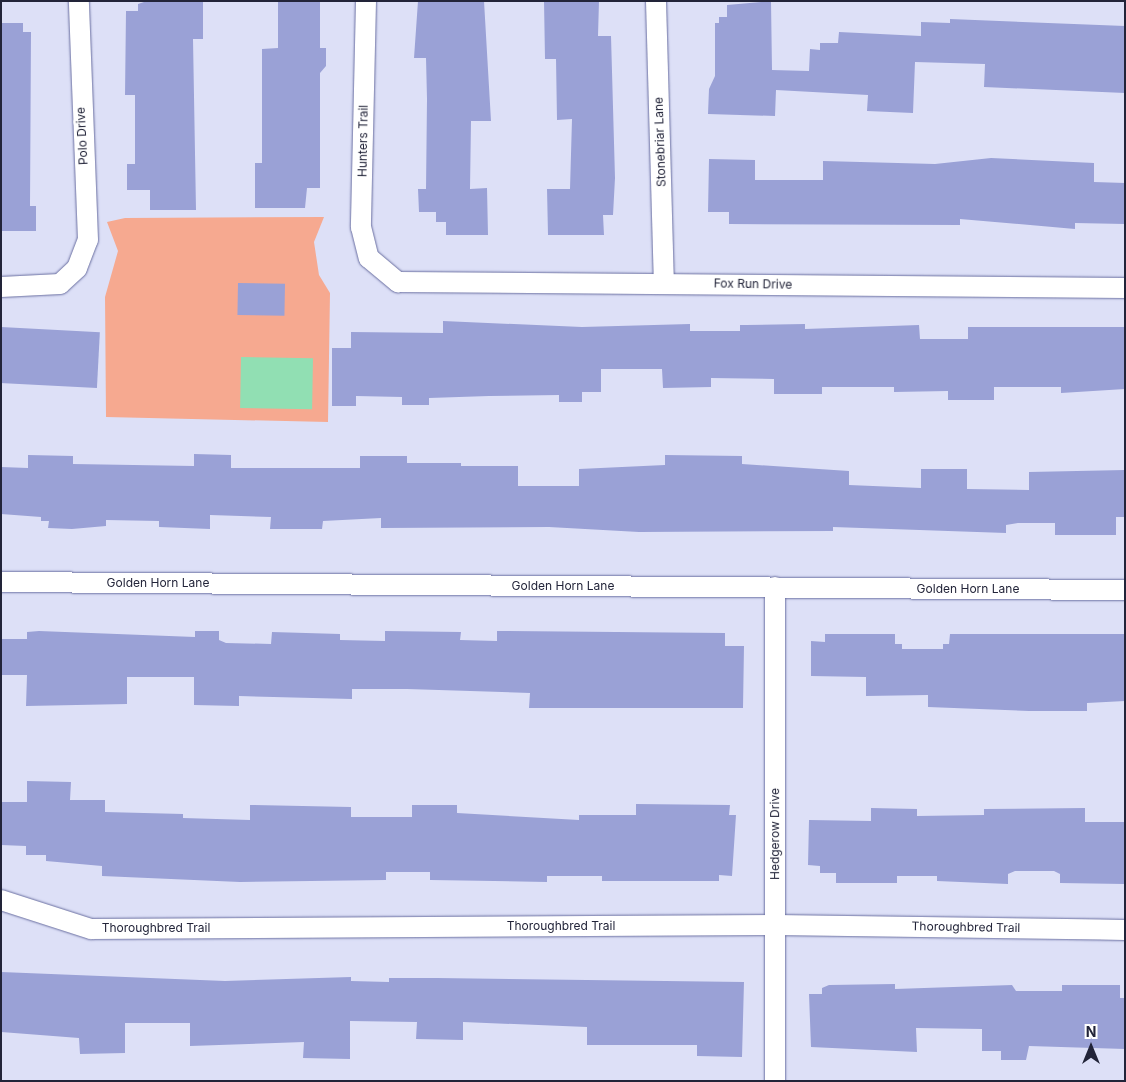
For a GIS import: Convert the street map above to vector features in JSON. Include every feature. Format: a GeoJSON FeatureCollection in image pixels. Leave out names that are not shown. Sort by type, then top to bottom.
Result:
{"type":"FeatureCollection","features":[{"type":"Feature","properties":{"kind":"street","name":"Polo Drive"},"geometry":{"type":"LineString","coordinates":[[1,287],[60,284],[77,268],[88,240],[79,1]]}},
{"type":"Feature","properties":{"kind":"street","name":"Hunters Trail"},"geometry":{"type":"LineString","coordinates":[[366,1],[360,227],[369,258],[383,274]]}},
{"type":"Feature","properties":{"kind":"street","name":"Stonebriar Lane"},"geometry":{"type":"LineString","coordinates":[[656,1],[664,283]]}},
{"type":"Feature","properties":{"kind":"street","name":"Fox Run Drive"},"geometry":{"type":"LineString","coordinates":[[383,274],[410,284],[664,283],[1125,288]]}},
{"type":"Feature","properties":{"kind":"street","name":"Golden Horn Lane"},"geometry":{"type":"LineString","coordinates":[[1,582],[1125,590]]}},
{"type":"Feature","properties":{"kind":"street","name":"Hedgerow Drive"},"geometry":{"type":"LineString","coordinates":[[775,587],[775,1081]]}},
{"type":"Feature","properties":{"kind":"street","name":"Thoroughbred Trail"},"geometry":{"type":"LineString","coordinates":[[1,900],[91,929],[775,925],[1125,930]]}},
{"type":"Feature","properties":{"kind":"shaded area"},"geometry":{"type":"Polygon","coordinates":[[[324,217],[314,242],[319,275],[330,293],[328,422],[106,417],[105,297],[118,251],[107,222],[125,218],[324,217]]]}},
{"type":"Feature","properties":{"kind":"shaded area"},"geometry":{"type":"Polygon","coordinates":[[[241,357],[313,358],[312,409],[240,408],[241,357]]]}},
{"type":"Feature","properties":{"kind":"building"},"geometry":{"type":"Polygon","coordinates":[[[147,1],[203,1],[203,39],[193,39],[196,210],[150,210],[150,190],[127,190],[127,164],[135,164],[135,95],[125,95],[126,11],[138,11],[138,4],[147,1]]]}},
{"type":"Feature","properties":{"kind":"building"},"geometry":{"type":"Polygon","coordinates":[[[278,1],[320,1],[320,48],[326,48],[326,66],[320,73],[320,188],[307,188],[305,208],[255,208],[255,163],[262,163],[262,49],[278,48],[278,1]]]}},
{"type":"Feature","properties":{"kind":"building"},"geometry":{"type":"Polygon","coordinates":[[[418,1],[484,1],[491,121],[471,121],[470,189],[487,188],[488,235],[446,235],[446,222],[436,222],[436,212],[419,212],[418,189],[426,189],[427,99],[426,58],[414,58],[418,1]]]}},
{"type":"Feature","properties":{"kind":"building"},"geometry":{"type":"Polygon","coordinates":[[[544,1],[599,1],[598,36],[611,36],[615,178],[613,215],[603,215],[604,235],[548,235],[547,189],[570,189],[572,119],[557,120],[556,59],[545,59],[544,1]]]}},
{"type":"Feature","properties":{"kind":"building"},"geometry":{"type":"Polygon","coordinates":[[[771,1],[772,70],[809,71],[810,49],[820,50],[820,43],[838,43],[839,32],[921,36],[921,22],[950,23],[950,19],[1125,26],[1125,93],[984,87],[985,64],[915,62],[913,113],[867,111],[868,95],[776,90],[775,116],[708,114],[709,89],[715,76],[715,23],[719,23],[719,17],[727,17],[727,5],[771,1]]]}},
{"type":"Feature","properties":{"kind":"building"},"geometry":{"type":"Polygon","coordinates":[[[1,23],[23,23],[23,32],[31,32],[30,206],[36,206],[36,231],[1,231],[1,23]]]}},
{"type":"Feature","properties":{"kind":"building"},"geometry":{"type":"Polygon","coordinates":[[[991,158],[1094,163],[1094,182],[1125,183],[1125,224],[1075,223],[1075,229],[960,219],[960,225],[729,224],[729,212],[708,212],[709,159],[755,160],[755,180],[823,180],[823,161],[935,164],[991,158]]]}},
{"type":"Feature","properties":{"kind":"building"},"geometry":{"type":"Polygon","coordinates":[[[238,283],[285,284],[284,316],[237,315],[238,283]]]}},
{"type":"Feature","properties":{"kind":"building"},"geometry":{"type":"Polygon","coordinates":[[[443,321],[582,327],[690,324],[690,331],[740,331],[740,325],[805,324],[805,329],[919,325],[920,339],[968,339],[968,327],[1125,327],[1125,389],[1061,393],[1061,387],[994,387],[994,400],[948,400],[948,391],[894,392],[894,387],[822,387],[822,394],[774,394],[774,379],[711,378],[711,387],[663,388],[662,369],[601,369],[601,392],[582,392],[582,402],[559,402],[559,395],[489,396],[429,398],[429,405],[402,405],[402,397],[356,396],[356,406],[332,406],[332,348],[351,348],[351,332],[443,333],[443,321]]]}},
{"type":"Feature","properties":{"kind":"building"},"geometry":{"type":"Polygon","coordinates":[[[1,327],[100,332],[97,388],[1,383],[1,327]]]}},
{"type":"Feature","properties":{"kind":"building"},"geometry":{"type":"Polygon","coordinates":[[[194,454],[231,455],[231,468],[360,468],[360,456],[407,456],[407,463],[461,463],[461,466],[518,466],[518,486],[579,486],[579,469],[665,465],[665,455],[742,456],[742,464],[849,471],[849,485],[921,488],[921,469],[967,469],[967,489],[1029,490],[1029,472],[1125,470],[1125,512],[1124,517],[1116,517],[1116,535],[1055,535],[1055,523],[1018,523],[1006,525],[1006,533],[833,527],[833,531],[639,532],[549,527],[381,528],[381,518],[323,521],[322,529],[270,529],[271,517],[210,515],[210,529],[159,527],[159,521],[106,520],[106,526],[72,529],[48,528],[49,521],[41,521],[41,517],[1,514],[1,467],[28,468],[28,455],[73,456],[73,464],[194,466],[194,454]]]}},
{"type":"Feature","properties":{"kind":"building"},"geometry":{"type":"Polygon","coordinates":[[[195,631],[219,631],[219,640],[226,643],[271,644],[272,632],[340,634],[340,640],[385,641],[385,631],[461,632],[460,640],[497,641],[497,631],[725,633],[725,646],[744,646],[743,708],[529,708],[530,693],[407,689],[352,689],[352,699],[239,696],[239,706],[194,705],[194,677],[127,677],[127,704],[26,706],[27,675],[1,675],[1,639],[27,639],[27,632],[195,637],[195,631]]]}},
{"type":"Feature","properties":{"kind":"building"},"geometry":{"type":"Polygon","coordinates":[[[825,634],[895,634],[895,644],[902,644],[902,649],[943,649],[943,644],[949,644],[950,634],[1125,634],[1125,701],[1087,703],[1087,711],[1029,711],[928,707],[928,695],[866,696],[866,677],[811,676],[811,641],[825,642],[825,634]]]}},
{"type":"Feature","properties":{"kind":"building"},"geometry":{"type":"Polygon","coordinates":[[[27,781],[71,782],[70,800],[105,800],[105,812],[183,814],[183,818],[250,820],[250,805],[351,807],[351,817],[412,817],[412,805],[457,805],[457,813],[579,820],[579,815],[636,815],[636,804],[730,805],[729,815],[736,815],[732,876],[719,875],[719,881],[602,881],[602,876],[547,876],[547,882],[430,880],[430,872],[386,872],[386,880],[240,882],[102,876],[102,866],[46,861],[46,855],[26,855],[26,846],[1,845],[1,802],[27,802],[27,781]]]}},
{"type":"Feature","properties":{"kind":"building"},"geometry":{"type":"Polygon","coordinates":[[[871,808],[917,809],[917,816],[984,815],[984,809],[1085,808],[1085,822],[1125,822],[1124,884],[1060,883],[1060,874],[1054,871],[1015,871],[1008,874],[1008,884],[937,881],[937,876],[897,876],[897,883],[836,883],[836,873],[820,873],[820,866],[808,865],[809,820],[871,821],[871,808]]]}},
{"type":"Feature","properties":{"kind":"building"},"geometry":{"type":"Polygon","coordinates":[[[1,972],[225,981],[351,977],[351,981],[389,982],[389,978],[437,978],[744,982],[742,1057],[697,1056],[697,1045],[587,1045],[587,1027],[463,1022],[463,1040],[416,1039],[417,1022],[350,1021],[350,1059],[303,1058],[304,1042],[190,1046],[190,1023],[125,1023],[125,1053],[80,1054],[79,1038],[1,1032],[1,972]]]}},
{"type":"Feature","properties":{"kind":"building"},"geometry":{"type":"Polygon","coordinates":[[[895,984],[895,989],[1012,985],[1016,991],[1062,991],[1062,985],[1120,985],[1120,998],[1125,998],[1125,1049],[1029,1046],[1026,1060],[1001,1060],[1001,1051],[982,1051],[982,1029],[916,1028],[917,1052],[811,1047],[809,994],[822,994],[822,988],[829,985],[895,984]]]}}]}
